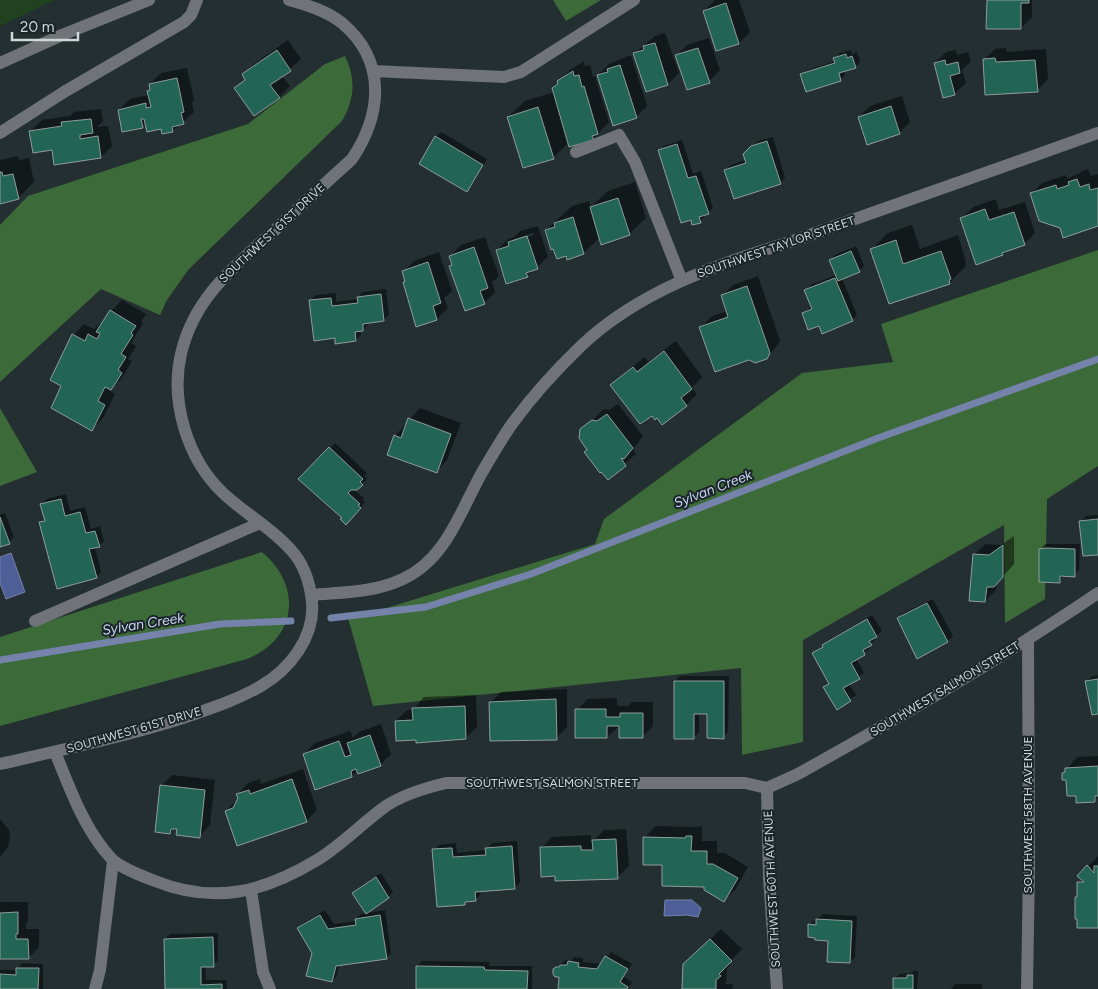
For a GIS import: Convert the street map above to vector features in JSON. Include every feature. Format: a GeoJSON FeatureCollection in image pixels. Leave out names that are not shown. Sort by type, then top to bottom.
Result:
{"type":"FeatureCollection","features":[{"type":"Feature","properties":{"kind":"street"},"geometry":{"type":"LineString","coordinates":[[0,63],[62,35],[149,0]]}},
{"type":"Feature","properties":{"kind":"street"},"geometry":{"type":"LineString","coordinates":[[0,133],[64,92],[184,22],[195,9],[197,0]]}},
{"type":"Feature","properties":{"kind":"street","name":"SOUTHWEST 61ST DRIVE"},"geometry":{"type":"LineString","coordinates":[[0,764],[156,726],[236,699],[279,673],[298,651],[307,635],[311,623],[312,608],[306,574],[293,551],[222,492],[207,475],[190,443],[180,411],[178,388],[181,354],[192,322],[201,304],[230,269],[352,159],[363,143],[374,116],[373,71],[366,52],[356,37],[341,22],[324,12],[289,0]]}},
{"type":"Feature","properties":{"kind":"street"},"geometry":{"type":"LineString","coordinates":[[373,71],[504,77],[521,72],[634,0]]}},
{"type":"Feature","properties":{"kind":"street","name":"SOUTHWEST TAYLOR STREET"},"geometry":{"type":"LineString","coordinates":[[311,594],[374,590],[404,579],[428,563],[444,544],[484,469],[508,431],[546,382],[583,344],[624,313],[682,281],[741,257],[790,242],[1098,133]]}},
{"type":"Feature","properties":{"kind":"street"},"geometry":{"type":"LineString","coordinates":[[576,152],[619,135],[635,162],[682,281]]}},
{"type":"Feature","properties":{"kind":"street"},"geometry":{"type":"LineString","coordinates":[[35,620],[260,523]]}},
{"type":"Feature","properties":{"kind":"street","name":"SOUTHWEST SALMON STREET"},"geometry":{"type":"LineString","coordinates":[[55,752],[77,808],[96,840],[114,861],[142,876],[190,892],[214,894],[251,890],[292,874],[319,859],[386,806],[421,789],[446,783],[745,782],[767,788],[798,774],[852,744],[1028,640],[1098,594]]}},
{"type":"Feature","properties":{"kind":"street","name":"SOUTHWEST 58TH AVENUE"},"geometry":{"type":"LineString","coordinates":[[1027,989],[1029,867],[1028,640]]}},
{"type":"Feature","properties":{"kind":"street","name":"SOUTHWEST 60TH AVENUE"},"geometry":{"type":"LineString","coordinates":[[767,788],[769,878],[777,989]]}},
{"type":"Feature","properties":{"kind":"street"},"geometry":{"type":"LineString","coordinates":[[95,989],[100,970],[114,861]]}},
{"type":"Feature","properties":{"kind":"street"},"geometry":{"type":"LineString","coordinates":[[251,890],[263,972],[270,989]]}},
{"type":"Feature","properties":{"kind":"green space"},"geometry":{"type":"Polygon","coordinates":[[[0,0],[54,0],[0,26],[0,0]]]}},
{"type":"Feature","properties":{"kind":"green space"},"geometry":{"type":"Polygon","coordinates":[[[553,0],[601,0],[566,21],[553,0]]]}},
{"type":"Feature","properties":{"kind":"green space"},"geometry":{"type":"Polygon","coordinates":[[[345,56],[351,72],[352,97],[342,121],[188,270],[167,300],[160,315],[101,289],[0,382],[0,225],[28,196],[248,124],[325,64],[345,56]]]}},
{"type":"Feature","properties":{"kind":"green space"},"geometry":{"type":"Polygon","coordinates":[[[1098,250],[1098,466],[1047,499],[1045,599],[1005,623],[1004,525],[803,640],[803,742],[742,755],[741,668],[373,706],[348,618],[354,618],[595,544],[604,519],[802,373],[893,362],[881,324],[1098,250]]]}},
{"type":"Feature","properties":{"kind":"green space"},"geometry":{"type":"Polygon","coordinates":[[[0,408],[37,472],[0,486],[0,408]]]}},
{"type":"Feature","properties":{"kind":"green space"},"geometry":{"type":"Polygon","coordinates":[[[262,552],[275,566],[284,580],[289,611],[285,625],[276,639],[264,650],[247,659],[0,726],[0,637],[262,552]]]}},
{"type":"Feature","properties":{"kind":"water"},"geometry":{"type":"Polygon","coordinates":[[[11,553],[25,592],[6,599],[0,583],[0,557],[11,553]]]}},
{"type":"Feature","properties":{"kind":"water"},"geometry":{"type":"Polygon","coordinates":[[[665,900],[692,900],[701,908],[698,917],[687,915],[664,916],[665,900]]]}},
{"type":"Feature","properties":{"kind":"building"},"geometry":{"type":"Polygon","coordinates":[[[987,0],[1029,0],[1029,3],[1021,3],[1021,29],[986,29],[987,0]]]}},
{"type":"Feature","properties":{"kind":"building"},"geometry":{"type":"Polygon","coordinates":[[[726,3],[739,44],[716,51],[703,11],[726,3]]]}},
{"type":"Feature","properties":{"kind":"building"},"geometry":{"type":"Polygon","coordinates":[[[655,43],[668,85],[646,92],[633,53],[644,50],[643,46],[655,43]]]}},
{"type":"Feature","properties":{"kind":"building"},"geometry":{"type":"Polygon","coordinates":[[[698,48],[710,83],[687,90],[675,55],[698,48]]]}},
{"type":"Feature","properties":{"kind":"building"},"geometry":{"type":"Polygon","coordinates":[[[277,50],[291,71],[270,85],[280,98],[254,116],[234,88],[245,80],[242,74],[277,50]]]}},
{"type":"Feature","properties":{"kind":"building"},"geometry":{"type":"Polygon","coordinates":[[[846,54],[847,58],[852,56],[856,68],[839,73],[841,81],[806,92],[800,74],[835,63],[833,58],[846,54]]]}},
{"type":"Feature","properties":{"kind":"building"},"geometry":{"type":"Polygon","coordinates":[[[995,58],[996,62],[1035,60],[1038,92],[985,95],[983,59],[995,58]]]}},
{"type":"Feature","properties":{"kind":"building"},"geometry":{"type":"Polygon","coordinates":[[[945,60],[946,65],[958,62],[960,73],[950,76],[955,95],[943,98],[934,63],[945,60]]]}},
{"type":"Feature","properties":{"kind":"building"},"geometry":{"type":"Polygon","coordinates":[[[620,65],[637,118],[613,126],[597,75],[608,72],[607,69],[620,65]]]}},
{"type":"Feature","properties":{"kind":"building"},"geometry":{"type":"Polygon","coordinates":[[[573,71],[574,76],[579,75],[582,87],[584,86],[598,134],[592,136],[594,140],[569,147],[552,88],[558,84],[557,81],[573,71]]]}},
{"type":"Feature","properties":{"kind":"building"},"geometry":{"type":"Polygon","coordinates":[[[177,78],[184,112],[181,113],[184,124],[172,127],[173,132],[162,134],[161,129],[147,132],[144,119],[141,119],[143,128],[122,132],[118,110],[146,103],[146,108],[151,107],[147,91],[150,90],[149,84],[177,78]]]}},
{"type":"Feature","properties":{"kind":"building"},"geometry":{"type":"Polygon","coordinates":[[[891,106],[900,134],[867,145],[858,117],[891,106]]]}},
{"type":"Feature","properties":{"kind":"building"},"geometry":{"type":"Polygon","coordinates":[[[538,107],[554,159],[523,168],[507,117],[538,107]]]}},
{"type":"Feature","properties":{"kind":"building"},"geometry":{"type":"Polygon","coordinates":[[[91,119],[93,133],[80,135],[80,139],[98,136],[101,158],[54,165],[52,150],[33,153],[29,131],[62,126],[61,122],[91,119]]]}},
{"type":"Feature","properties":{"kind":"building"},"geometry":{"type":"Polygon","coordinates":[[[435,136],[483,165],[467,192],[419,164],[435,136]]]}},
{"type":"Feature","properties":{"kind":"building"},"geometry":{"type":"Polygon","coordinates":[[[767,141],[781,184],[734,199],[724,170],[746,163],[743,154],[751,146],[767,141]]]}},
{"type":"Feature","properties":{"kind":"building"},"geometry":{"type":"Polygon","coordinates":[[[677,144],[688,178],[696,176],[709,214],[699,217],[701,223],[692,225],[691,220],[681,223],[658,150],[677,144]]]}},
{"type":"Feature","properties":{"kind":"building"},"geometry":{"type":"Polygon","coordinates":[[[0,172],[2,172],[3,176],[13,174],[19,199],[0,204],[0,172]]]}},
{"type":"Feature","properties":{"kind":"building"},"geometry":{"type":"Polygon","coordinates":[[[1077,179],[1080,187],[1089,184],[1090,190],[1098,188],[1098,226],[1063,238],[1060,228],[1039,221],[1030,193],[1056,185],[1057,189],[1069,185],[1068,182],[1077,179]]]}},
{"type":"Feature","properties":{"kind":"building"},"geometry":{"type":"Polygon","coordinates":[[[618,198],[630,235],[601,245],[590,207],[618,198]]]}},
{"type":"Feature","properties":{"kind":"building"},"geometry":{"type":"Polygon","coordinates":[[[985,209],[989,220],[1014,212],[1025,245],[976,265],[960,218],[985,209]]]}},
{"type":"Feature","properties":{"kind":"building"},"geometry":{"type":"Polygon","coordinates":[[[573,217],[584,254],[567,260],[566,256],[557,259],[553,249],[551,250],[545,230],[555,227],[554,223],[573,217]]]}},
{"type":"Feature","properties":{"kind":"building"},"geometry":{"type":"Polygon","coordinates":[[[527,236],[538,269],[526,273],[528,277],[506,284],[496,250],[509,246],[508,242],[527,236]]]}},
{"type":"Feature","properties":{"kind":"building"},"geometry":{"type":"Polygon","coordinates":[[[896,240],[903,264],[941,251],[951,279],[949,280],[950,284],[889,304],[870,249],[896,240]]]}},
{"type":"Feature","properties":{"kind":"building"},"geometry":{"type":"Polygon","coordinates":[[[474,247],[488,288],[480,291],[485,304],[465,311],[449,266],[452,265],[449,256],[474,247]]]}},
{"type":"Feature","properties":{"kind":"building"},"geometry":{"type":"Polygon","coordinates":[[[851,251],[860,272],[838,281],[829,260],[851,251]]]}},
{"type":"Feature","properties":{"kind":"building"},"geometry":{"type":"Polygon","coordinates":[[[428,262],[441,303],[433,306],[437,320],[416,327],[403,282],[405,282],[402,271],[428,262]]]}},
{"type":"Feature","properties":{"kind":"building"},"geometry":{"type":"Polygon","coordinates":[[[835,278],[853,321],[822,334],[819,326],[808,330],[802,313],[812,309],[804,290],[835,278]]]}},
{"type":"Feature","properties":{"kind":"building"},"geometry":{"type":"Polygon","coordinates":[[[747,286],[770,353],[767,359],[755,363],[749,360],[715,372],[699,327],[728,317],[721,295],[747,286]]]}},
{"type":"Feature","properties":{"kind":"building"},"geometry":{"type":"Polygon","coordinates":[[[381,294],[384,321],[363,324],[363,331],[355,332],[356,341],[335,344],[335,338],[314,341],[309,300],[331,298],[332,306],[358,303],[357,297],[381,294]]]}},
{"type":"Feature","properties":{"kind":"building"},"geometry":{"type":"Polygon","coordinates":[[[110,310],[136,326],[131,333],[133,335],[121,354],[126,357],[118,370],[122,373],[111,390],[105,387],[98,401],[105,405],[92,431],[51,408],[61,386],[50,380],[72,334],[85,341],[88,334],[97,339],[100,333],[96,332],[110,310]]]}},
{"type":"Feature","properties":{"kind":"building"},"geometry":{"type":"Polygon","coordinates":[[[664,351],[692,389],[681,398],[687,406],[662,425],[657,418],[655,420],[652,416],[640,424],[610,385],[633,367],[637,372],[664,351]]]}},
{"type":"Feature","properties":{"kind":"building"},"geometry":{"type":"Polygon","coordinates":[[[607,414],[633,448],[624,459],[621,458],[626,466],[608,480],[600,473],[584,452],[587,450],[579,438],[580,429],[592,420],[597,421],[607,414]]]}},
{"type":"Feature","properties":{"kind":"building"},"geometry":{"type":"Polygon","coordinates":[[[408,418],[451,434],[437,473],[387,455],[394,435],[401,438],[408,418]]]}},
{"type":"Feature","properties":{"kind":"building"},"geometry":{"type":"Polygon","coordinates":[[[329,447],[363,479],[360,482],[363,485],[357,490],[351,490],[348,493],[360,504],[358,505],[361,508],[346,525],[340,519],[342,518],[298,479],[329,447]]]}},
{"type":"Feature","properties":{"kind":"building"},"geometry":{"type":"Polygon","coordinates":[[[61,499],[65,516],[80,512],[86,533],[95,531],[100,547],[89,549],[97,578],[57,589],[39,522],[45,521],[40,504],[61,499]]]}},
{"type":"Feature","properties":{"kind":"building"},"geometry":{"type":"Polygon","coordinates":[[[0,517],[10,544],[0,547],[0,517]]]}},
{"type":"Feature","properties":{"kind":"building"},"geometry":{"type":"Polygon","coordinates":[[[1098,519],[1098,555],[1083,556],[1079,521],[1098,519]]]}},
{"type":"Feature","properties":{"kind":"building"},"geometry":{"type":"Polygon","coordinates":[[[1003,545],[1003,577],[994,587],[987,587],[985,602],[969,601],[973,554],[989,555],[1003,545]]]}},
{"type":"Feature","properties":{"kind":"building"},"geometry":{"type":"Polygon","coordinates":[[[1039,549],[1075,549],[1075,577],[1060,576],[1060,583],[1039,582],[1039,549]]]}},
{"type":"Feature","properties":{"kind":"building"},"geometry":{"type":"Polygon","coordinates":[[[927,603],[948,642],[917,659],[897,618],[927,603]]]}},
{"type":"Feature","properties":{"kind":"building"},"geometry":{"type":"Polygon","coordinates":[[[867,619],[877,637],[869,641],[872,645],[863,650],[865,655],[851,663],[860,679],[843,688],[851,701],[837,710],[823,687],[829,684],[812,653],[823,647],[822,645],[867,619]]]}},
{"type":"Feature","properties":{"kind":"building"},"geometry":{"type":"Polygon","coordinates":[[[1098,679],[1098,714],[1092,715],[1085,681],[1098,679]]]}},
{"type":"Feature","properties":{"kind":"building"},"geometry":{"type":"Polygon","coordinates":[[[674,681],[724,681],[724,739],[707,738],[707,714],[694,714],[694,739],[674,739],[674,681]]]}},
{"type":"Feature","properties":{"kind":"building"},"geometry":{"type":"Polygon","coordinates":[[[556,699],[557,740],[490,741],[489,702],[556,699]]]}},
{"type":"Feature","properties":{"kind":"building"},"geometry":{"type":"Polygon","coordinates":[[[465,706],[466,739],[416,743],[416,740],[396,741],[395,721],[413,720],[412,708],[465,706]]]}},
{"type":"Feature","properties":{"kind":"building"},"geometry":{"type":"Polygon","coordinates":[[[575,709],[606,709],[606,717],[620,717],[620,713],[643,713],[643,738],[619,738],[619,726],[607,726],[607,738],[575,738],[575,709]]]}},
{"type":"Feature","properties":{"kind":"building"},"geometry":{"type":"Polygon","coordinates":[[[370,735],[381,766],[358,774],[356,769],[351,771],[352,777],[315,790],[303,754],[339,741],[345,757],[351,755],[347,743],[370,735]]]}},
{"type":"Feature","properties":{"kind":"building"},"geometry":{"type":"Polygon","coordinates":[[[1098,766],[1098,796],[1095,796],[1095,802],[1076,803],[1076,796],[1067,796],[1066,780],[1062,780],[1062,773],[1065,772],[1065,768],[1098,766]]]}},
{"type":"Feature","properties":{"kind":"building"},"geometry":{"type":"Polygon","coordinates":[[[292,779],[307,822],[237,846],[225,811],[233,808],[238,798],[236,794],[249,790],[250,794],[292,779]]]}},
{"type":"Feature","properties":{"kind":"building"},"geometry":{"type":"Polygon","coordinates":[[[160,785],[205,790],[200,838],[176,835],[177,829],[171,829],[170,834],[155,832],[160,785]]]}},
{"type":"Feature","properties":{"kind":"building"},"geometry":{"type":"Polygon","coordinates":[[[686,836],[692,836],[691,851],[707,851],[707,864],[713,864],[738,878],[724,902],[704,890],[704,887],[662,886],[662,865],[643,865],[643,837],[685,838],[686,836]]]}},
{"type":"Feature","properties":{"kind":"building"},"geometry":{"type":"Polygon","coordinates":[[[616,839],[618,879],[555,881],[555,876],[541,877],[540,847],[581,846],[581,850],[593,850],[592,840],[616,839]]]}},
{"type":"Feature","properties":{"kind":"building"},"geometry":{"type":"Polygon","coordinates":[[[512,846],[515,889],[475,892],[476,901],[465,902],[465,905],[437,907],[432,849],[452,848],[453,857],[486,855],[485,848],[512,846]]]}},
{"type":"Feature","properties":{"kind":"building"},"geometry":{"type":"Polygon","coordinates":[[[1087,865],[1094,873],[1094,866],[1098,866],[1098,928],[1077,928],[1077,919],[1075,919],[1077,882],[1084,882],[1077,876],[1087,865]]]}},
{"type":"Feature","properties":{"kind":"building"},"geometry":{"type":"Polygon","coordinates":[[[376,877],[389,898],[366,914],[352,893],[376,877]]]}},
{"type":"Feature","properties":{"kind":"building"},"geometry":{"type":"Polygon","coordinates":[[[18,912],[18,934],[16,934],[16,939],[28,939],[29,959],[0,959],[0,913],[18,912]]]}},
{"type":"Feature","properties":{"kind":"building"},"geometry":{"type":"Polygon","coordinates":[[[320,915],[328,929],[356,925],[355,919],[380,915],[387,959],[336,966],[332,982],[306,976],[312,953],[297,928],[320,915]]]}},
{"type":"Feature","properties":{"kind":"building"},"geometry":{"type":"Polygon","coordinates":[[[816,919],[852,921],[850,963],[827,962],[828,941],[815,940],[815,938],[808,937],[808,924],[816,925],[816,919]]]}},
{"type":"Feature","properties":{"kind":"building"},"geometry":{"type":"Polygon","coordinates":[[[213,937],[214,967],[201,967],[201,985],[222,984],[222,989],[165,989],[164,939],[213,937]]]}},
{"type":"Feature","properties":{"kind":"building"},"geometry":{"type":"Polygon","coordinates":[[[710,939],[732,961],[719,974],[721,976],[716,980],[716,989],[682,989],[683,964],[710,939]]]}},
{"type":"Feature","properties":{"kind":"building"},"geometry":{"type":"Polygon","coordinates":[[[605,956],[628,969],[620,982],[628,987],[627,989],[558,989],[559,977],[555,977],[553,969],[560,965],[567,965],[568,961],[579,963],[578,967],[597,969],[605,956]]]}},
{"type":"Feature","properties":{"kind":"building"},"geometry":{"type":"Polygon","coordinates":[[[416,966],[484,967],[485,970],[528,971],[527,989],[416,989],[416,966]]]}},
{"type":"Feature","properties":{"kind":"building"},"geometry":{"type":"Polygon","coordinates":[[[16,968],[39,968],[38,989],[0,989],[0,974],[16,975],[16,968]]]}},
{"type":"Feature","properties":{"kind":"building"},"geometry":{"type":"Polygon","coordinates":[[[907,975],[913,975],[913,989],[893,989],[893,978],[907,978],[907,975]]]}},
{"type":"Feature","properties":{"kind":"waterway","name":"Sylvan Creek"},"geometry":{"type":"LineString","coordinates":[[331,618],[426,607],[531,574],[878,438],[1098,359]]}},
{"type":"Feature","properties":{"kind":"waterway","name":"Sylvan Creek"},"geometry":{"type":"LineString","coordinates":[[0,660],[220,624],[291,621]]}}]}
